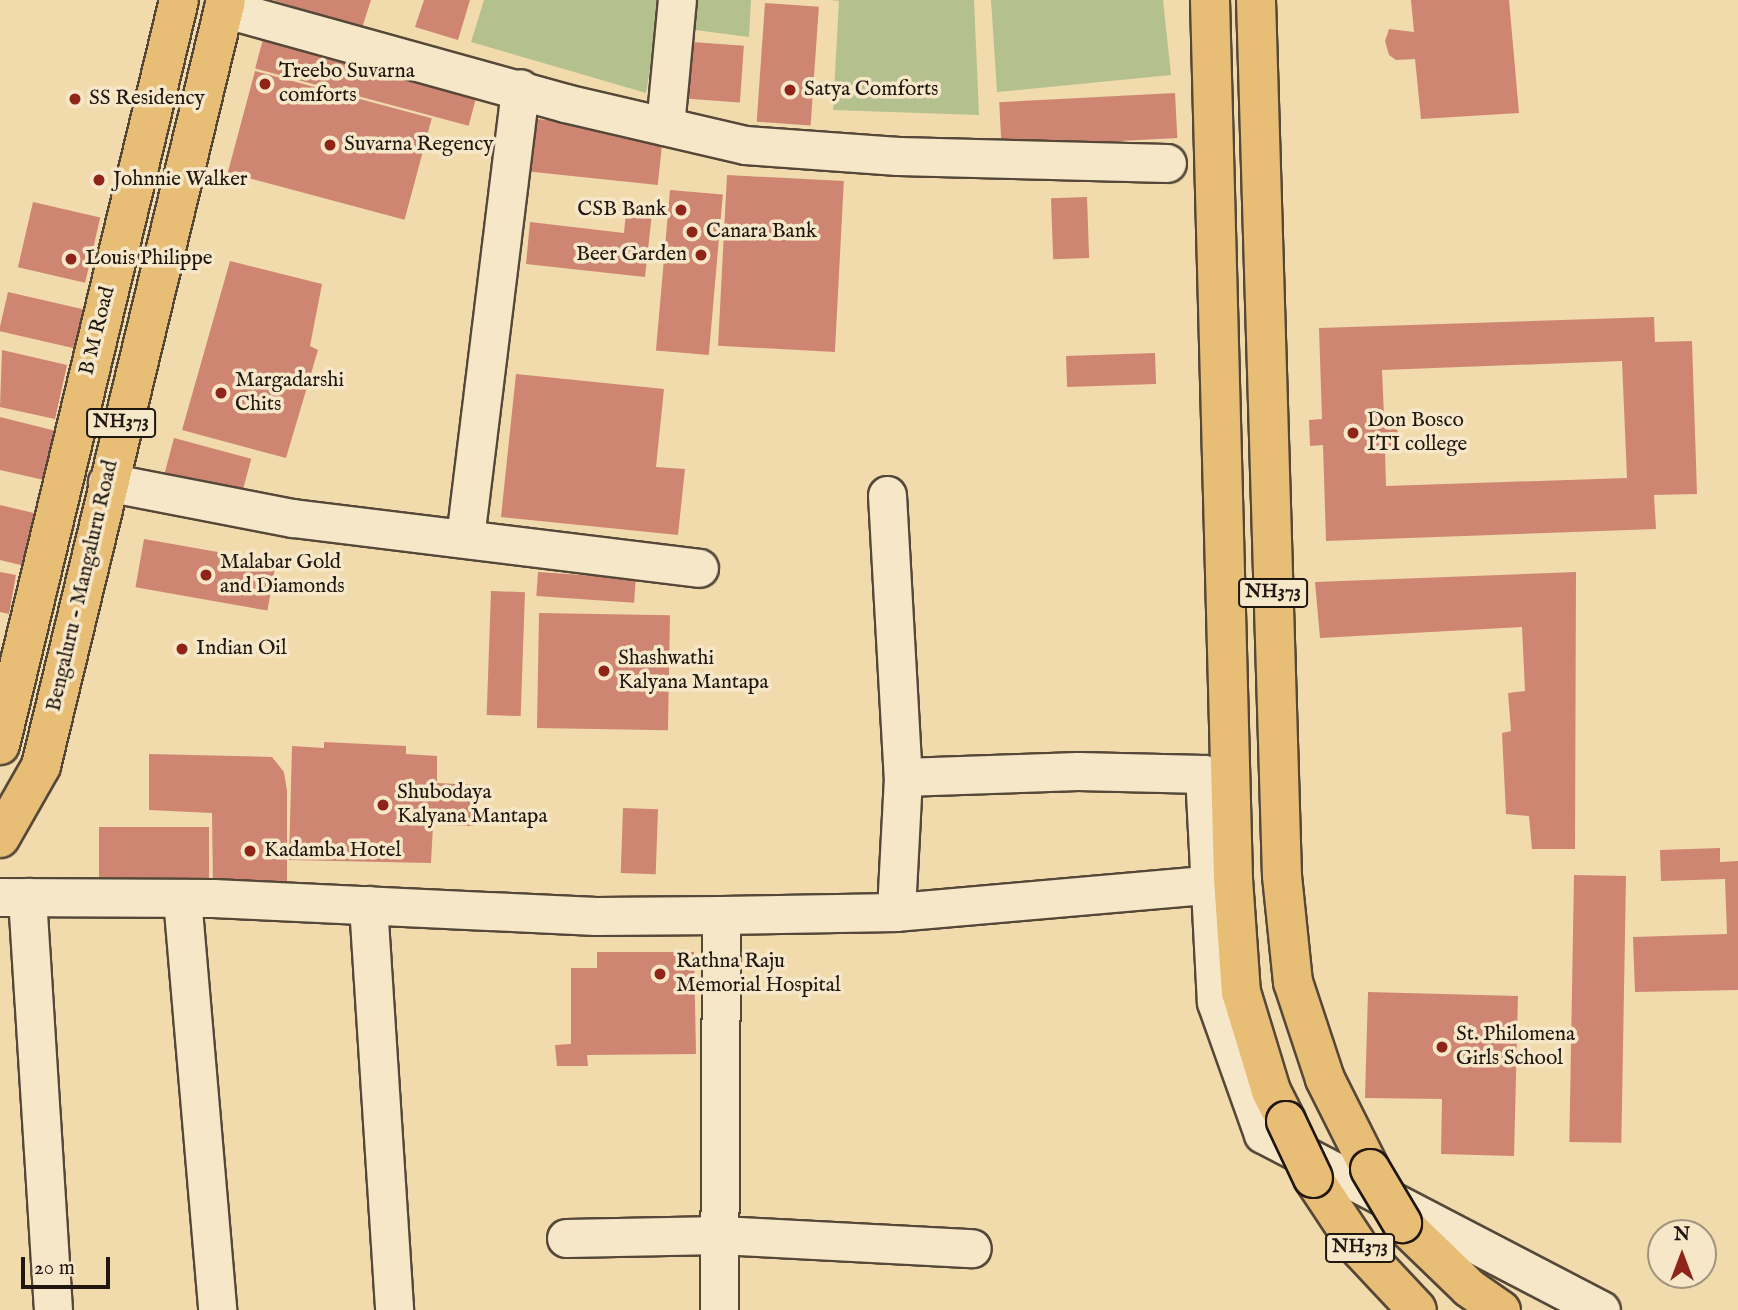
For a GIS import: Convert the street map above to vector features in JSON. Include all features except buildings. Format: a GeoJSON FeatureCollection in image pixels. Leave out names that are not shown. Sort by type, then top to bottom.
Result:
{"type":"FeatureCollection","features":[{"type":"Feature","properties":{"kind":"highway","name":"B M Road"},"geometry":{"type":"LineString","coordinates":[[0,745],[179,0]]}},
{"type":"Feature","properties":{"kind":"highway","name":"NH373"},"geometry":{"type":"LineString","coordinates":[[1210,0],[1235,904],[1241,992],[1271,1091],[1313,1178],[1360,1249],[1417,1310]]}},
{"type":"Feature","properties":{"kind":"highway","name":"NH373"},"geometry":{"type":"LineString","coordinates":[[1256,0],[1282,876],[1293,982],[1325,1079],[1370,1169],[1402,1223],[1469,1288],[1501,1310]]}},
{"type":"Feature","properties":{"kind":"highway","name":"Bengaluru - Mangaluru Road"},"geometry":{"type":"LineString","coordinates":[[0,838],[41,766],[107,482],[225,4]]}},
{"type":"Feature","properties":{"kind":"highway"},"geometry":{"type":"LineString","coordinates":[[17,671],[61,681]]}},
{"type":"Feature","properties":{"kind":"street"},"geometry":{"type":"LineString","coordinates":[[665,125],[677,0]]}},
{"type":"Feature","properties":{"kind":"street"},"geometry":{"type":"LineString","coordinates":[[225,4],[520,88],[745,145],[898,156],[1167,163]]}},
{"type":"Feature","properties":{"kind":"street"},"geometry":{"type":"LineString","coordinates":[[465,538],[520,88]]}},
{"type":"Feature","properties":{"kind":"street"},"geometry":{"type":"LineString","coordinates":[[107,482],[293,518],[699,568]]}},
{"type":"Feature","properties":{"kind":"street"},"geometry":{"type":"LineString","coordinates":[[887,495],[903,777],[896,912]]}},
{"type":"Feature","properties":{"kind":"street"},"geometry":{"type":"LineString","coordinates":[[903,777],[1078,771],[1204,774],[1206,885],[1216,1002],[1263,1134],[1601,1310]]}},
{"type":"Feature","properties":{"kind":"street"},"geometry":{"type":"LineString","coordinates":[[53,1310],[14,897],[182,898],[596,916],[721,915],[896,912],[1206,885]]}},
{"type":"Feature","properties":{"kind":"street"},"geometry":{"type":"LineString","coordinates":[[182,898],[217,1310]]}},
{"type":"Feature","properties":{"kind":"street"},"geometry":{"type":"LineString","coordinates":[[368,905],[394,1310]]}},
{"type":"Feature","properties":{"kind":"street"},"geometry":{"type":"LineString","coordinates":[[719,1310],[721,915]]}},
{"type":"Feature","properties":{"kind":"street"},"geometry":{"type":"LineString","coordinates":[[566,1238],[720,1235],[972,1248]]}},
{"type":"Feature","properties":{"kind":"green space"},"geometry":{"type":"Polygon","coordinates":[[[484,0],[751,0],[749,37],[657,25],[646,93],[471,42],[484,0]]]}},
{"type":"Feature","properties":{"kind":"green space"},"geometry":{"type":"Polygon","coordinates":[[[830,0],[974,0],[979,115],[833,110],[839,1],[830,0]]]}},
{"type":"Feature","properties":{"kind":"green space"},"geometry":{"type":"Polygon","coordinates":[[[991,0],[1163,0],[1171,75],[997,92],[991,0]]]}},
{"type":"Feature","properties":{"kind":"place","name":"Treebo Suvarna comforts"},"geometry":{"type":"Point","coordinates":[265,84]}},
{"type":"Feature","properties":{"kind":"place","name":"Satya Comforts"},"geometry":{"type":"Point","coordinates":[790,90]}},
{"type":"Feature","properties":{"kind":"place","name":"SS Residency"},"geometry":{"type":"Point","coordinates":[75,99]}},
{"type":"Feature","properties":{"kind":"place","name":"Suvarna Regency"},"geometry":{"type":"Point","coordinates":[330,145]}},
{"type":"Feature","properties":{"kind":"place","name":"Johnnie Walker"},"geometry":{"type":"Point","coordinates":[99,180]}},
{"type":"Feature","properties":{"kind":"place","name":"CSB Bank"},"geometry":{"type":"Point","coordinates":[681,210]}},
{"type":"Feature","properties":{"kind":"place","name":"Canara Bank"},"geometry":{"type":"Point","coordinates":[692,232]}},
{"type":"Feature","properties":{"kind":"place","name":"Beer Garden"},"geometry":{"type":"Point","coordinates":[701,255]}},
{"type":"Feature","properties":{"kind":"place","name":"Louis Philippe"},"geometry":{"type":"Point","coordinates":[71,259]}},
{"type":"Feature","properties":{"kind":"place","name":"Margadarshi Chits"},"geometry":{"type":"Point","coordinates":[221,393]}},
{"type":"Feature","properties":{"kind":"place","name":"Don Bosco ITI college"},"geometry":{"type":"Point","coordinates":[1353,433]}},
{"type":"Feature","properties":{"kind":"place","name":"Malabar Gold and Diamonds"},"geometry":{"type":"Point","coordinates":[206,575]}},
{"type":"Feature","properties":{"kind":"place","name":"Indian Oil"},"geometry":{"type":"Point","coordinates":[182,649]}},
{"type":"Feature","properties":{"kind":"place","name":"Shashwathi Kalyana Mantapa"},"geometry":{"type":"Point","coordinates":[604,671]}},
{"type":"Feature","properties":{"kind":"place","name":"Shubodaya Kalyana Mantapa"},"geometry":{"type":"Point","coordinates":[383,805]}},
{"type":"Feature","properties":{"kind":"place","name":"Kadamba Hotel"},"geometry":{"type":"Point","coordinates":[250,851]}},
{"type":"Feature","properties":{"kind":"place","name":"Rathna Raju Memorial Hospital"},"geometry":{"type":"Point","coordinates":[660,974]}},
{"type":"Feature","properties":{"kind":"place","name":"St. Philomena Girls School"},"geometry":{"type":"Point","coordinates":[1442,1047]}}]}
